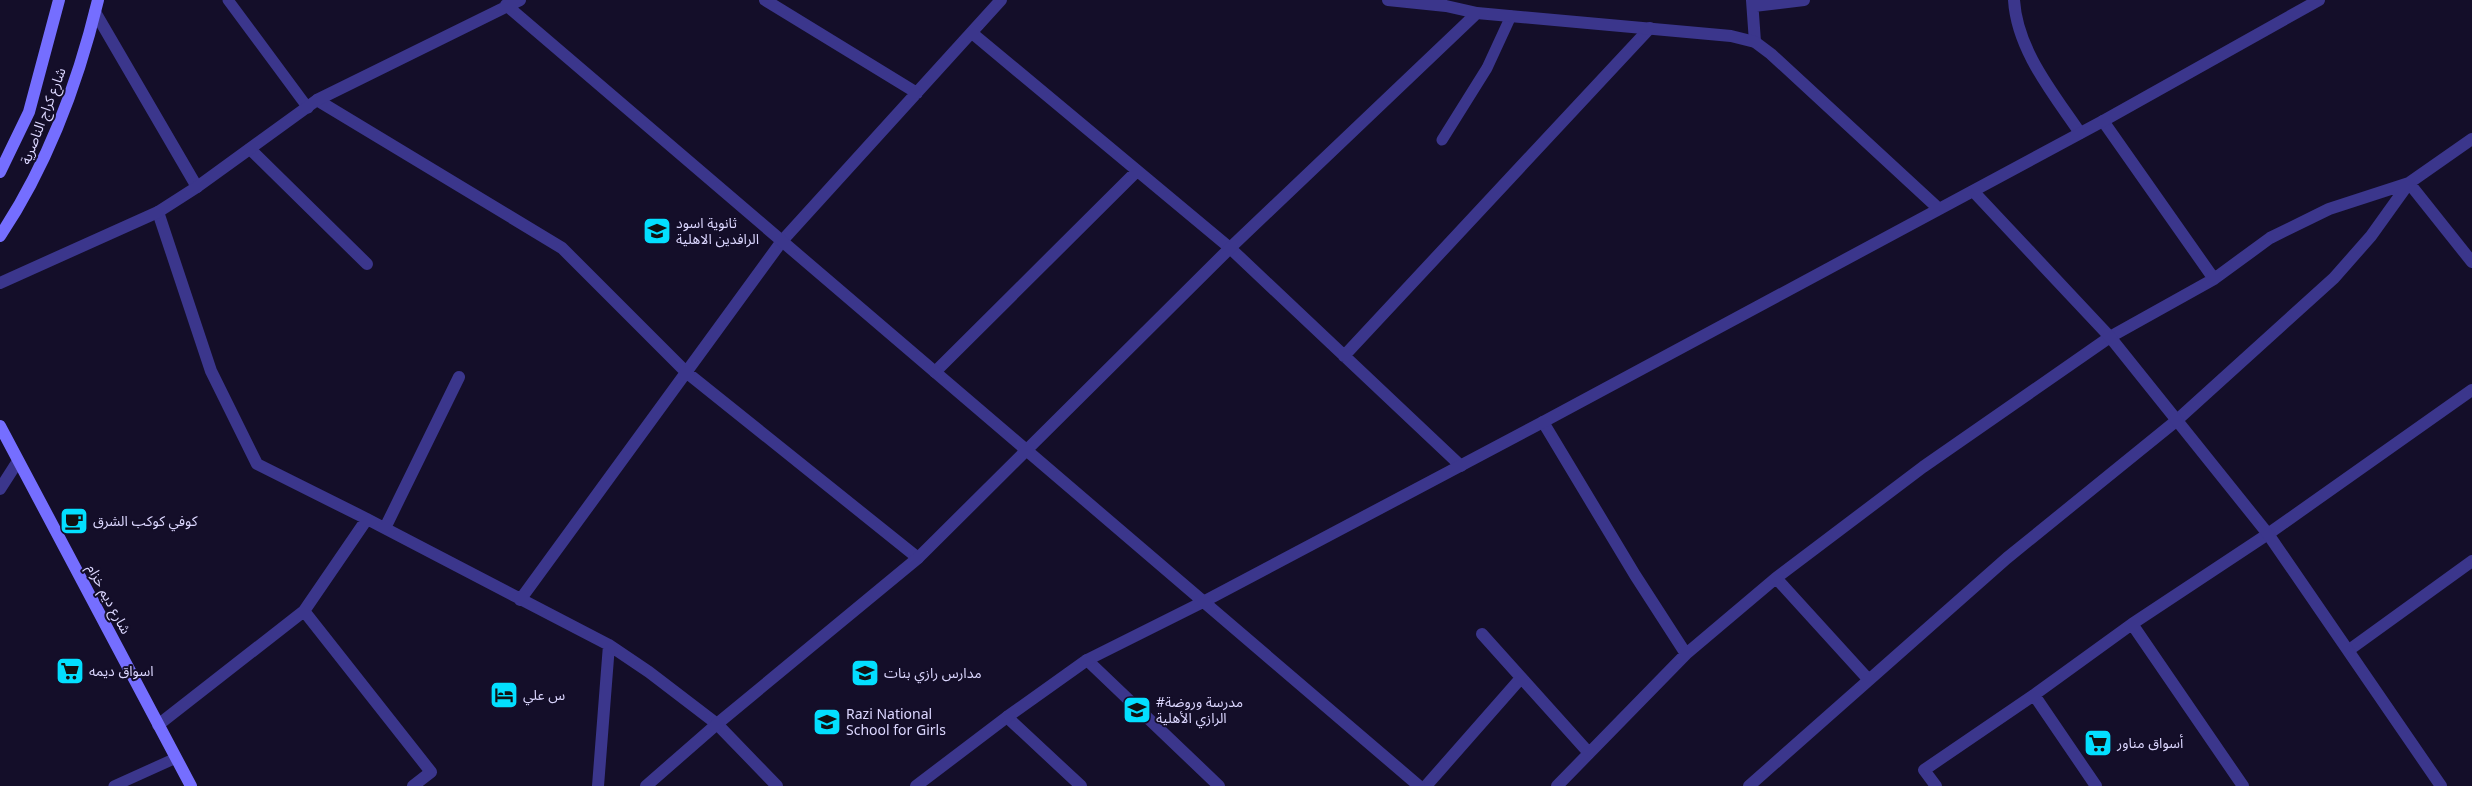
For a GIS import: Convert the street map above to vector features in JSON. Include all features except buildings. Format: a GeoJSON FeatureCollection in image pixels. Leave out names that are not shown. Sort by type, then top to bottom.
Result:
{"type":"FeatureCollection","features":[{"type":"Feature","properties":{"kind":"main road","name":"شارع كراج الناصرية"},"geometry":{"type":"LineString","coordinates":[[0,172],[29,112],[59,0]]}},
{"type":"Feature","properties":{"kind":"main road","name":"شارع كراج الناصرية"},"geometry":{"type":"LineString","coordinates":[[0,236],[35,180],[66,107],[97,6]]}},
{"type":"Feature","properties":{"kind":"main road","name":"شارع ديم خزام"},"geometry":{"type":"LineString","coordinates":[[0,426],[191,786]]}},
{"type":"Feature","properties":{"kind":"street"},"geometry":{"type":"LineString","coordinates":[[0,284],[158,212],[197,187],[312,104],[506,3],[520,0]]}},
{"type":"Feature","properties":{"kind":"street"},"geometry":{"type":"LineString","coordinates":[[765,0],[917,93]]}},
{"type":"Feature","properties":{"kind":"street"},"geometry":{"type":"LineString","coordinates":[[520,600],[782,241],[1001,0]]}},
{"type":"Feature","properties":{"kind":"street"},"geometry":{"type":"LineString","coordinates":[[1388,0],[1446,3],[1477,13],[1731,36],[1755,42],[1771,54],[1939,210]]}},
{"type":"Feature","properties":{"kind":"street"},"geometry":{"type":"LineString","coordinates":[[1755,42],[1753,3],[1804,0]]}},
{"type":"Feature","properties":{"kind":"street"},"geometry":{"type":"LineString","coordinates":[[2014,0],[2015,20],[2035,66],[2080,133]]}},
{"type":"Feature","properties":{"kind":"street"},"geometry":{"type":"LineString","coordinates":[[916,786],[1007,717],[1087,660],[1204,602],[1939,210],[2319,0]]}},
{"type":"Feature","properties":{"kind":"street"},"geometry":{"type":"LineString","coordinates":[[506,3],[1419,786]]}},
{"type":"Feature","properties":{"kind":"street"},"geometry":{"type":"LineString","coordinates":[[97,6],[197,187]]}},
{"type":"Feature","properties":{"kind":"street"},"geometry":{"type":"LineString","coordinates":[[646,786],[717,724],[918,558],[1230,248],[1477,13]]}},
{"type":"Feature","properties":{"kind":"street"},"geometry":{"type":"LineString","coordinates":[[1344,356],[1650,28]]}},
{"type":"Feature","properties":{"kind":"street"},"geometry":{"type":"LineString","coordinates":[[972,33],[1230,248],[1461,466]]}},
{"type":"Feature","properties":{"kind":"street"},"geometry":{"type":"LineString","coordinates":[[312,104],[562,248],[686,372],[918,558]]}},
{"type":"Feature","properties":{"kind":"street"},"geometry":{"type":"LineString","coordinates":[[2103,121],[2214,279]]}},
{"type":"Feature","properties":{"kind":"street"},"geometry":{"type":"LineString","coordinates":[[1749,786],[2007,558],[2176,420],[2334,278],[2370,236],[2409,184],[2472,139]]}},
{"type":"Feature","properties":{"kind":"street"},"geometry":{"type":"LineString","coordinates":[[250,149],[367,264]]}},
{"type":"Feature","properties":{"kind":"street"},"geometry":{"type":"LineString","coordinates":[[935,372],[1137,171]]}},
{"type":"Feature","properties":{"kind":"street"},"geometry":{"type":"LineString","coordinates":[[1557,786],[1686,654],[1776,578],[1923,467],[2110,337],[2214,279],[2270,238],[2329,209],[2409,184]]}},
{"type":"Feature","properties":{"kind":"street"},"geometry":{"type":"LineString","coordinates":[[2409,184],[2472,262]]}},
{"type":"Feature","properties":{"kind":"street"},"geometry":{"type":"LineString","coordinates":[[1973,191],[2110,337],[2268,534],[2441,786]]}},
{"type":"Feature","properties":{"kind":"street"},"geometry":{"type":"LineString","coordinates":[[158,212],[211,371],[257,464],[385,528],[609,645],[649,672],[717,724],[778,786]]}},
{"type":"Feature","properties":{"kind":"street"},"geometry":{"type":"LineString","coordinates":[[385,528],[459,377]]}},
{"type":"Feature","properties":{"kind":"street"},"geometry":{"type":"LineString","coordinates":[[1936,786],[1924,770],[2034,695],[2132,624],[2268,534],[2472,390]]}},
{"type":"Feature","properties":{"kind":"street"},"geometry":{"type":"LineString","coordinates":[[1543,422],[1635,575],[1686,654]]}},
{"type":"Feature","properties":{"kind":"street"},"geometry":{"type":"LineString","coordinates":[[0,489],[18,461]]}},
{"type":"Feature","properties":{"kind":"street"},"geometry":{"type":"LineString","coordinates":[[158,725],[304,611],[367,519]]}},
{"type":"Feature","properties":{"kind":"street"},"geometry":{"type":"LineString","coordinates":[[2349,650],[2472,561]]}},
{"type":"Feature","properties":{"kind":"street"},"geometry":{"type":"LineString","coordinates":[[1776,578],[1868,679]]}},
{"type":"Feature","properties":{"kind":"street"},"geometry":{"type":"LineString","coordinates":[[304,611],[432,772],[414,786]]}},
{"type":"Feature","properties":{"kind":"street"},"geometry":{"type":"LineString","coordinates":[[2132,624],[2243,786]]}},
{"type":"Feature","properties":{"kind":"street"},"geometry":{"type":"LineString","coordinates":[[1482,634],[1589,753]]}},
{"type":"Feature","properties":{"kind":"street"},"geometry":{"type":"LineString","coordinates":[[598,786],[609,645]]}},
{"type":"Feature","properties":{"kind":"street"},"geometry":{"type":"LineString","coordinates":[[1087,660],[1219,786]]}},
{"type":"Feature","properties":{"kind":"street"},"geometry":{"type":"LineString","coordinates":[[1426,786],[1521,678]]}},
{"type":"Feature","properties":{"kind":"street"},"geometry":{"type":"LineString","coordinates":[[2034,695],[2096,786]]}},
{"type":"Feature","properties":{"kind":"street"},"geometry":{"type":"LineString","coordinates":[[1007,717],[1081,786]]}},
{"type":"Feature","properties":{"kind":"lane"},"geometry":{"type":"LineString","coordinates":[[228,0],[312,104]]}},
{"type":"Feature","properties":{"kind":"lane"},"geometry":{"type":"LineString","coordinates":[[1442,140],[1487,68],[1511,16]]}},
{"type":"Feature","properties":{"kind":"lane"},"geometry":{"type":"LineString","coordinates":[[114,786],[176,758]]}},
{"type":"Feature","properties":{"kind":"place","name":"ثانوية اسود الرافدين الاهلية"},"geometry":{"type":"Point","coordinates":[657,231]}},
{"type":"Feature","properties":{"kind":"place","name":"كوفي كوكب الشرق"},"geometry":{"type":"Point","coordinates":[74,521]}},
{"type":"Feature","properties":{"kind":"place","name":"اسواق ديمه"},"geometry":{"type":"Point","coordinates":[70,671]}},
{"type":"Feature","properties":{"kind":"place","name":"مدارس رازي بنات"},"geometry":{"type":"Point","coordinates":[865,673]}},
{"type":"Feature","properties":{"kind":"place","name":"س علي"},"geometry":{"type":"Point","coordinates":[504,695]}},
{"type":"Feature","properties":{"kind":"place","name":"#مدرسة وروضة الرازي الأهلية"},"geometry":{"type":"Point","coordinates":[1137,710]}},
{"type":"Feature","properties":{"kind":"place","name":"Razi National School for Girls"},"geometry":{"type":"Point","coordinates":[827,722]}},
{"type":"Feature","properties":{"kind":"place","name":"أسواق مناور"},"geometry":{"type":"Point","coordinates":[2098,743]}}]}
